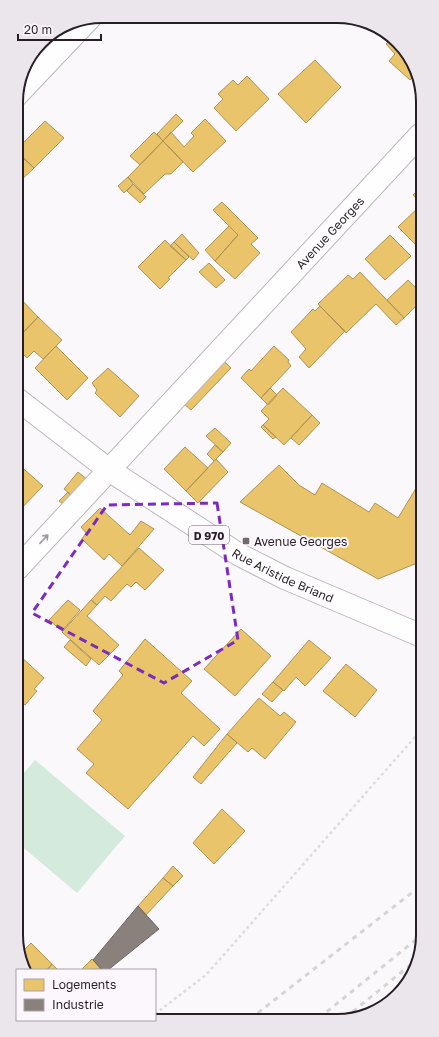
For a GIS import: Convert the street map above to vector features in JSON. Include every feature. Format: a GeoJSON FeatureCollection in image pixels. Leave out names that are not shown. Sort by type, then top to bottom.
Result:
{"type":"FeatureCollection","features":[{"type":"Feature","properties":{"kind":"street"},"geometry":{"type":"LineString","coordinates":[[25,87],[83,26]]}},
{"type":"Feature","properties":{"kind":"street","name":"Avenue Georges"},"geometry":{"type":"LineString","coordinates":[[23,563],[416,139]]}},
{"type":"Feature","properties":{"kind":"street","name":"Rue Aristide Briand"},"geometry":{"type":"LineString","coordinates":[[23,404],[109,470],[238,554],[285,578],[416,633]]}},
{"type":"Feature","properties":{"kind":"path"},"geometry":{"type":"LineString","coordinates":[[156,1013],[206,975],[416,736]]}},
{"type":"Feature","properties":{"kind":"highlighted area"},"geometry":{"type":"Polygon","coordinates":[[[217,503],[238,640],[164,683],[32,613],[107,505],[217,503]]]}},
{"type":"Feature","properties":{"kind":"green space"},"geometry":{"type":"Polygon","coordinates":[[[35,760],[125,836],[77,893],[23,847],[23,774],[35,760]]]}},
{"type":"Feature","properties":{"kind":"building: Logements"},"geometry":{"type":"Polygon","coordinates":[[[388,42],[400,54],[410,72],[412,78],[410,80],[389,61],[395,54],[386,44],[388,42]]]}},
{"type":"Feature","properties":{"kind":"building: Logements"},"geometry":{"type":"Polygon","coordinates":[[[315,60],[341,87],[306,123],[278,94],[315,60]]]}},
{"type":"Feature","properties":{"kind":"building: Logements"},"geometry":{"type":"Polygon","coordinates":[[[247,76],[269,99],[236,131],[214,108],[223,99],[218,94],[233,80],[238,85],[247,76]]]}},
{"type":"Feature","properties":{"kind":"building: Logements"},"geometry":{"type":"Polygon","coordinates":[[[176,114],[183,121],[163,141],[157,134],[176,114]]]}},
{"type":"Feature","properties":{"kind":"building: Logements"},"geometry":{"type":"Polygon","coordinates":[[[205,119],[226,141],[193,172],[163,141],[171,132],[184,147],[194,136],[191,133],[205,119]]]}},
{"type":"Feature","properties":{"kind":"building: Logements"},"geometry":{"type":"Polygon","coordinates":[[[45,121],[64,138],[34,168],[23,157],[23,143],[45,121]]]}},
{"type":"Feature","properties":{"kind":"building: Logements"},"geometry":{"type":"Polygon","coordinates":[[[154,132],[163,141],[140,165],[130,156],[154,132]]]}},
{"type":"Feature","properties":{"kind":"building: Logements"},"geometry":{"type":"Polygon","coordinates":[[[163,141],[183,162],[171,174],[165,174],[144,194],[128,177],[163,141]]]}},
{"type":"Feature","properties":{"kind":"building: Logements"},"geometry":{"type":"Polygon","coordinates":[[[23,158],[34,168],[23,178],[23,158]]]}},
{"type":"Feature","properties":{"kind":"building: Logements"},"geometry":{"type":"Polygon","coordinates":[[[128,177],[133,184],[124,193],[118,186],[128,177]]]}},
{"type":"Feature","properties":{"kind":"building: Logements"},"geometry":{"type":"Polygon","coordinates":[[[133,184],[146,197],[140,203],[127,191],[133,184]]]}},
{"type":"Feature","properties":{"kind":"building: Logements"},"geometry":{"type":"Polygon","coordinates":[[[222,202],[258,238],[251,244],[260,253],[235,279],[215,261],[238,235],[213,210],[222,202]]]}},
{"type":"Feature","properties":{"kind":"building: Logements"},"geometry":{"type":"Polygon","coordinates":[[[416,210],[416,245],[398,227],[416,210]]]}},
{"type":"Feature","properties":{"kind":"building: Logements"},"geometry":{"type":"Polygon","coordinates":[[[229,226],[238,235],[215,261],[205,250],[229,226]]]}},
{"type":"Feature","properties":{"kind":"building: Logements"},"geometry":{"type":"Polygon","coordinates":[[[182,234],[199,253],[193,260],[174,242],[182,234]]]}},
{"type":"Feature","properties":{"kind":"building: Logements"},"geometry":{"type":"Polygon","coordinates":[[[390,235],[411,256],[385,280],[365,259],[390,235]]]}},
{"type":"Feature","properties":{"kind":"building: Logements"},"geometry":{"type":"Polygon","coordinates":[[[165,240],[186,260],[168,278],[170,279],[160,289],[138,267],[165,240]]]}},
{"type":"Feature","properties":{"kind":"building: Logements"},"geometry":{"type":"Polygon","coordinates":[[[174,242],[189,257],[186,260],[170,246],[174,242]]]}},
{"type":"Feature","properties":{"kind":"building: Logements"},"geometry":{"type":"Polygon","coordinates":[[[209,263],[225,280],[216,288],[199,272],[209,263]]]}},
{"type":"Feature","properties":{"kind":"building: Logements"},"geometry":{"type":"Polygon","coordinates":[[[360,272],[404,318],[396,325],[376,304],[346,333],[318,304],[348,275],[353,279],[360,272]]]}},
{"type":"Feature","properties":{"kind":"building: Logements"},"geometry":{"type":"Polygon","coordinates":[[[408,280],[416,288],[416,306],[404,318],[387,300],[408,280]]]}},
{"type":"Feature","properties":{"kind":"building: Logements"},"geometry":{"type":"Polygon","coordinates":[[[23,301],[38,317],[23,333],[23,301]]]}},
{"type":"Feature","properties":{"kind":"building: Logements"},"geometry":{"type":"Polygon","coordinates":[[[320,306],[345,331],[309,368],[299,357],[306,349],[291,332],[313,309],[315,311],[320,306]]]}},
{"type":"Feature","properties":{"kind":"building: Logements"},"geometry":{"type":"Polygon","coordinates":[[[38,317],[62,340],[43,359],[34,351],[27,358],[23,354],[23,333],[38,317]]]}},
{"type":"Feature","properties":{"kind":"building: Logements"},"geometry":{"type":"Polygon","coordinates":[[[56,346],[88,378],[67,400],[35,368],[56,346]]]}},
{"type":"Feature","properties":{"kind":"building: Logements"},"geometry":{"type":"Polygon","coordinates":[[[274,346],[289,360],[288,362],[291,366],[261,398],[241,378],[249,369],[251,371],[274,346]]]}},
{"type":"Feature","properties":{"kind":"building: Logements"},"geometry":{"type":"Polygon","coordinates":[[[224,361],[231,368],[191,410],[184,404],[224,361]]]}},
{"type":"Feature","properties":{"kind":"building: Logements"},"geometry":{"type":"Polygon","coordinates":[[[108,368],[139,396],[120,417],[95,393],[97,390],[92,383],[108,368]]]}},
{"type":"Feature","properties":{"kind":"building: Logements"},"geometry":{"type":"Polygon","coordinates":[[[270,388],[277,395],[268,405],[261,398],[270,388]]]}},
{"type":"Feature","properties":{"kind":"building: Logements"},"geometry":{"type":"Polygon","coordinates":[[[283,388],[312,415],[284,445],[263,425],[269,419],[261,411],[283,388]]]}},
{"type":"Feature","properties":{"kind":"building: Logements"},"geometry":{"type":"Polygon","coordinates":[[[312,415],[320,423],[299,445],[291,438],[312,415]]]}},
{"type":"Feature","properties":{"kind":"building: Logements"},"geometry":{"type":"Polygon","coordinates":[[[263,425],[276,437],[273,439],[261,427],[263,425]]]}},
{"type":"Feature","properties":{"kind":"building: Logements"},"geometry":{"type":"Polygon","coordinates":[[[215,428],[231,443],[223,452],[206,436],[215,428]]]}},
{"type":"Feature","properties":{"kind":"building: Logements"},"geometry":{"type":"Polygon","coordinates":[[[215,445],[223,452],[214,461],[207,454],[215,445]]]}},
{"type":"Feature","properties":{"kind":"building: Logements"},"geometry":{"type":"Polygon","coordinates":[[[185,447],[208,468],[186,491],[164,469],[185,447]]]}},
{"type":"Feature","properties":{"kind":"building: Logements"},"geometry":{"type":"Polygon","coordinates":[[[216,459],[228,472],[198,503],[186,491],[216,459]]]}},
{"type":"Feature","properties":{"kind":"building: Logements"},"geometry":{"type":"Polygon","coordinates":[[[279,465],[299,485],[315,495],[322,483],[369,512],[375,503],[398,518],[416,488],[416,563],[378,579],[240,502],[279,465]]]}},
{"type":"Feature","properties":{"kind":"building: Logements"},"geometry":{"type":"Polygon","coordinates":[[[23,468],[43,486],[23,507],[23,468]]]}},
{"type":"Feature","properties":{"kind":"building: Logements"},"geometry":{"type":"Polygon","coordinates":[[[78,472],[89,481],[74,498],[64,489],[78,472]]]}},
{"type":"Feature","properties":{"kind":"building: Logements"},"geometry":{"type":"Polygon","coordinates":[[[68,492],[74,498],[66,507],[59,501],[68,492]]]}},
{"type":"Feature","properties":{"kind":"building: Logements"},"geometry":{"type":"Polygon","coordinates":[[[100,508],[130,535],[141,521],[154,529],[122,566],[109,554],[104,560],[82,539],[86,533],[81,527],[100,508]]]}},
{"type":"Feature","properties":{"kind":"building: Logements"},"geometry":{"type":"Polygon","coordinates":[[[139,548],[164,570],[145,590],[136,582],[131,587],[127,584],[111,601],[105,596],[97,605],[91,600],[139,548]]]}},
{"type":"Feature","properties":{"kind":"building: Logements"},"geometry":{"type":"Polygon","coordinates":[[[68,600],[80,610],[62,631],[49,620],[68,600]]]}},
{"type":"Feature","properties":{"kind":"building: Logements"},"geometry":{"type":"Polygon","coordinates":[[[91,600],[97,605],[87,616],[119,645],[99,665],[62,632],[91,600]]]}},
{"type":"Feature","properties":{"kind":"building: Logements"},"geometry":{"type":"Polygon","coordinates":[[[241,629],[271,656],[235,696],[204,669],[241,629]]]}},
{"type":"Feature","properties":{"kind":"building: Logements"},"geometry":{"type":"Polygon","coordinates":[[[145,639],[192,681],[181,693],[220,729],[204,746],[193,736],[128,809],[86,773],[94,764],[77,749],[102,720],[93,711],[123,675],[119,671],[145,639]]]}},
{"type":"Feature","properties":{"kind":"building: Logements"},"geometry":{"type":"Polygon","coordinates":[[[70,640],[91,659],[86,666],[64,647],[70,640]]]}},
{"type":"Feature","properties":{"kind":"building: Logements"},"geometry":{"type":"Polygon","coordinates":[[[309,640],[331,658],[305,686],[296,677],[284,691],[273,682],[309,640]]]}},
{"type":"Feature","properties":{"kind":"building: Logements"},"geometry":{"type":"Polygon","coordinates":[[[23,659],[44,678],[34,689],[37,691],[25,705],[23,703],[23,659]]]}},
{"type":"Feature","properties":{"kind":"building: Logements"},"geometry":{"type":"Polygon","coordinates":[[[346,664],[377,690],[355,717],[323,691],[346,664]]]}},
{"type":"Feature","properties":{"kind":"building: Logements"},"geometry":{"type":"Polygon","coordinates":[[[273,682],[283,690],[272,702],[262,694],[273,682]]]}},
{"type":"Feature","properties":{"kind":"building: Logements"},"geometry":{"type":"Polygon","coordinates":[[[259,698],[280,716],[284,712],[296,722],[265,759],[252,748],[248,752],[227,734],[259,698]]]}},
{"type":"Feature","properties":{"kind":"building: Logements"},"geometry":{"type":"Polygon","coordinates":[[[227,734],[237,743],[201,784],[193,777],[227,734]]]}},
{"type":"Feature","properties":{"kind":"building: Logements"},"geometry":{"type":"Polygon","coordinates":[[[222,809],[245,831],[214,864],[193,843],[222,809]]]}},
{"type":"Feature","properties":{"kind":"building: Logements"},"geometry":{"type":"Polygon","coordinates":[[[173,866],[183,876],[173,886],[163,878],[173,866]]]}},
{"type":"Feature","properties":{"kind":"building: Logements"},"geometry":{"type":"Polygon","coordinates":[[[163,878],[173,886],[146,915],[138,906],[163,878]]]}},
{"type":"Feature","properties":{"kind":"building: Logements"},"geometry":{"type":"Polygon","coordinates":[[[31,943],[52,964],[48,969],[31,969],[25,949],[31,943]]]}},
{"type":"Feature","properties":{"kind":"building: Logements"},"geometry":{"type":"Polygon","coordinates":[[[92,959],[102,969],[82,969],[92,959]]]}},
{"type":"Feature","properties":{"kind":"building: Logements"},"geometry":{"type":"Polygon","coordinates":[[[52,964],[57,969],[48,969],[52,964]]]}},
{"type":"Feature","properties":{"kind":"building: Industrie"},"geometry":{"type":"Polygon","coordinates":[[[138,906],[159,929],[109,969],[101,969],[93,960],[138,906]]]}},
{"type":"Feature","properties":{"kind":"railway"},"geometry":{"type":"LineString","coordinates":[[256,1014],[416,889]]}},
{"type":"Feature","properties":{"kind":"railway"},"geometry":{"type":"LineString","coordinates":[[324,1014],[416,940]]}},
{"type":"Feature","properties":{"kind":"railway"},"geometry":{"type":"LineString","coordinates":[[352,1012],[410,965]]}},
{"type":"Feature","properties":{"kind":"place","name":"Avenue Georges"},"geometry":{"type":"Point","coordinates":[246,541]}}]}
